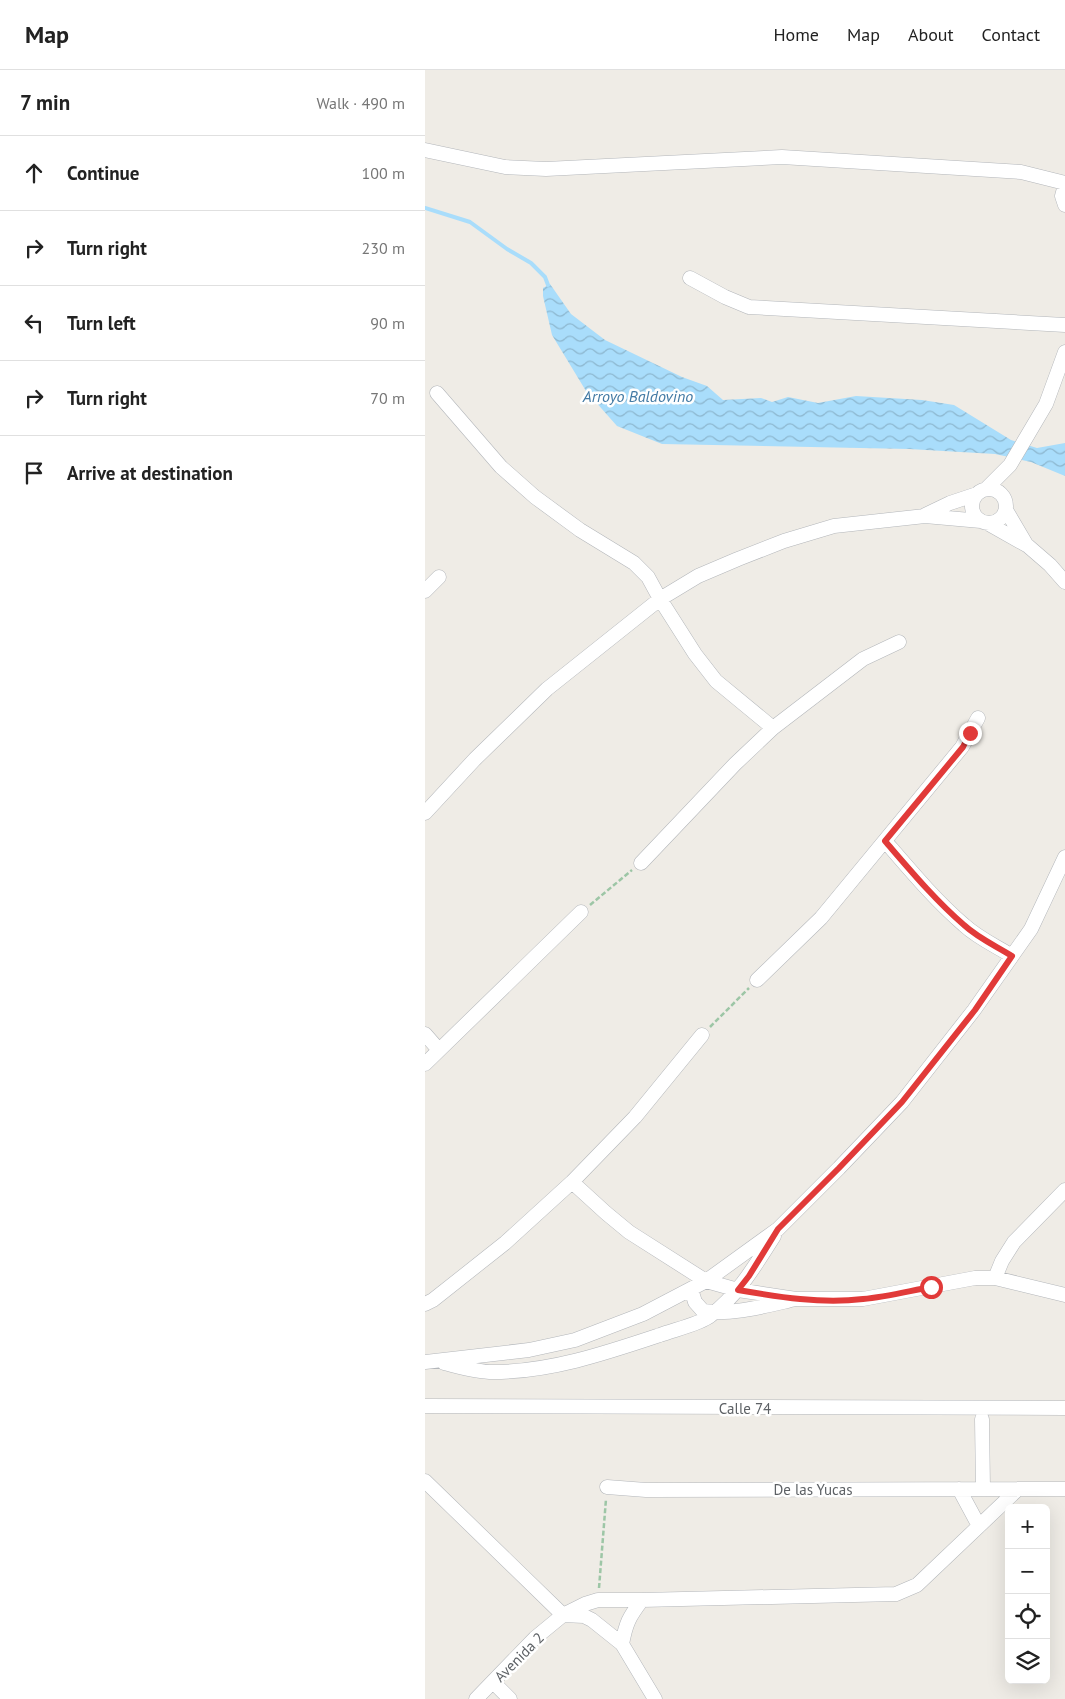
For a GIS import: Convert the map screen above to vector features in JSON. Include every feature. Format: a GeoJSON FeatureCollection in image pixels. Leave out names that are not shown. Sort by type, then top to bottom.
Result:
{"type":"FeatureCollection","features":[{"type":"Feature","properties":{"kind":"street"},"geometry":{"type":"LineString","coordinates":[[425,150],[505,167],[538,169],[610,167],[782,157],[1021,172],[1065,184],[1062,196],[1065,206]]}},
{"type":"Feature","properties":{"kind":"street"},"geometry":{"type":"LineString","coordinates":[[690,278],[725,297],[749,307],[1065,325]]}},
{"type":"Feature","properties":{"kind":"street"},"geometry":{"type":"LineString","coordinates":[[1065,352],[1046,404],[1010,465],[982,492],[972,506],[973,512],[984,522],[1028,546],[1050,565],[1065,582]]}},
{"type":"Feature","properties":{"kind":"street"},"geometry":{"type":"LineString","coordinates":[[437,393],[501,467],[535,497],[580,530],[634,563],[648,576],[660,599],[695,654],[716,680],[773,728]]}},
{"type":"Feature","properties":{"kind":"street"},"geometry":{"type":"LineString","coordinates":[[425,813],[475,759],[547,689],[660,599],[698,576],[784,541],[834,526],[925,516],[984,522],[998,521],[1002,518],[1006,506],[1010,465]]}},
{"type":"Feature","properties":{"kind":"street"},"geometry":{"type":"LineString","coordinates":[[925,516],[950,503],[991,489],[1001,493],[1013,525],[1028,546]]}},
{"type":"Feature","properties":{"kind":"street"},"geometry":{"type":"LineString","coordinates":[[425,591],[439,576]]}},
{"type":"Feature","properties":{"kind":"street"},"geometry":{"type":"LineString","coordinates":[[641,863],[735,764],[773,728],[863,659],[899,642]]}},
{"type":"Feature","properties":{"kind":"street"},"geometry":{"type":"LineString","coordinates":[[757,980],[821,918],[963,747],[978,718]]}},
{"type":"Feature","properties":{"kind":"street"},"geometry":{"type":"LineString","coordinates":[[885,841],[933,896],[964,926],[985,941],[1012,956]]}},
{"type":"Feature","properties":{"kind":"street"},"geometry":{"type":"LineString","coordinates":[[425,1362],[440,1362],[467,1356],[529,1350],[575,1340],[643,1314],[706,1281],[778,1229],[902,1102],[975,1010],[1031,929],[1065,857]]}},
{"type":"Feature","properties":{"kind":"street"},"geometry":{"type":"LineString","coordinates":[[425,1064],[581,912]]}},
{"type":"Feature","properties":{"kind":"street"},"geometry":{"type":"LineString","coordinates":[[425,1034],[439,1050]]}},
{"type":"Feature","properties":{"kind":"street"},"geometry":{"type":"LineString","coordinates":[[425,1304],[433,1300],[505,1243],[572,1182],[635,1117],[702,1035]]}},
{"type":"Feature","properties":{"kind":"street"},"geometry":{"type":"LineString","coordinates":[[572,1182],[629,1232],[706,1281],[738,1290],[796,1299],[863,1299],[975,1278],[995,1278],[1065,1296]]}},
{"type":"Feature","properties":{"kind":"street"},"geometry":{"type":"LineString","coordinates":[[995,1278],[1002,1261],[1014,1242],[1065,1190]]}},
{"type":"Feature","properties":{"kind":"street"},"geometry":{"type":"LineString","coordinates":[[440,1362],[468,1369],[492,1372],[537,1368],[599,1356],[708,1318],[738,1290],[749,1276],[778,1229]]}},
{"type":"Feature","properties":{"kind":"street"},"geometry":{"type":"LineString","coordinates":[[691,1289],[695,1302],[703,1311],[714,1313],[759,1307],[796,1299]]}},
{"type":"Feature","properties":{"kind":"street","name":"Calle 74"},"geometry":{"type":"LineString","coordinates":[[425,1406],[1065,1408]]}},
{"type":"Feature","properties":{"kind":"street"},"geometry":{"type":"LineString","coordinates":[[982,1419],[983,1489]]}},
{"type":"Feature","properties":{"kind":"street"},"geometry":{"type":"LineString","coordinates":[[425,1481],[563,1615],[584,1616],[592,1620],[622,1644],[655,1699]]}},
{"type":"Feature","properties":{"kind":"street","name":"De las Yucas"},"geometry":{"type":"LineString","coordinates":[[607,1487],[646,1490],[1065,1488]]}},
{"type":"Feature","properties":{"kind":"street"},"geometry":{"type":"LineString","coordinates":[[959,1489],[979,1526]]}},
{"type":"Feature","properties":{"kind":"street"},"geometry":{"type":"LineString","coordinates":[[598,1600],[896,1594],[917,1585],[1018,1489]]}},
{"type":"Feature","properties":{"kind":"street","name":"Avenida 2"},"geometry":{"type":"LineString","coordinates":[[476,1699],[535,1638],[563,1615],[580,1606],[598,1600]]}},
{"type":"Feature","properties":{"kind":"street"},"geometry":{"type":"LineString","coordinates":[[622,1644],[626,1623],[642,1600]]}},
{"type":"Feature","properties":{"kind":"street"},"geometry":{"type":"LineString","coordinates":[[493,1682],[510,1699]]}},
{"type":"Feature","properties":{"kind":"path"},"geometry":{"type":"LineString","coordinates":[[581,912],[641,863]]}},
{"type":"Feature","properties":{"kind":"path"},"geometry":{"type":"LineString","coordinates":[[702,1035],[757,980]]}},
{"type":"Feature","properties":{"kind":"path"},"geometry":{"type":"LineString","coordinates":[[598,1600],[607,1487]]}},
{"type":"Feature","properties":{"kind":"water","name":"Arroyo Baldovino"},"geometry":{"type":"Polygon","coordinates":[[[550,284],[571,314],[605,340],[682,377],[707,386],[723,400],[761,398],[772,402],[788,397],[818,403],[856,396],[922,400],[954,405],[1011,440],[1037,448],[1065,443],[1065,476],[1031,462],[995,454],[909,449],[662,444],[617,426],[586,391],[552,335],[543,296],[543,288],[550,284]]]}},
{"type":"Feature","properties":{"kind":"waterway","name":"Arroyo Baldovino"},"geometry":{"type":"LineString","coordinates":[[425,208],[470,222],[507,249],[531,263],[545,277],[548,285]]}},
{"type":"Feature","properties":{"kind":"route"},"geometry":{"type":"LineString","coordinates":[[931,1287],[863,1299],[831,1300],[796,1299],[738,1290],[749,1276],[778,1229],[902,1102],[975,1010],[1012,956],[985,941],[964,926],[933,896],[885,841],[963,747],[970,733]]}}]}
